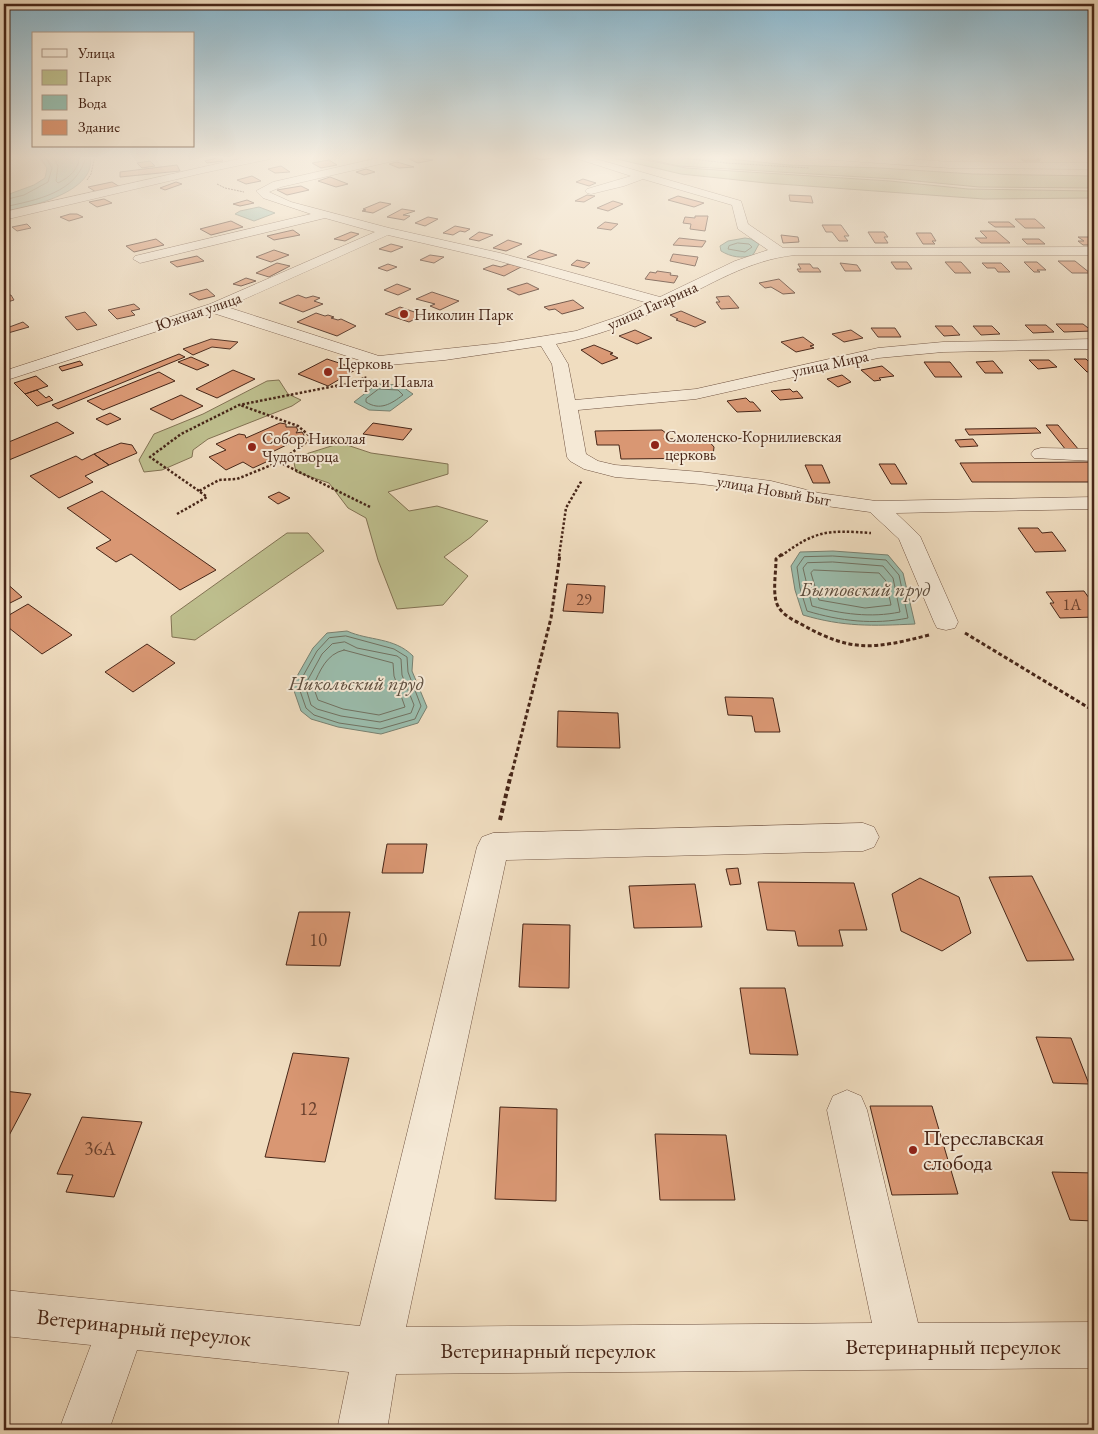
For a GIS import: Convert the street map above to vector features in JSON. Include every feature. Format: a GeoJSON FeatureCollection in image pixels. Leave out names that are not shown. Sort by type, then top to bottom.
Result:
{"type":"FeatureCollection","features":[{"type":"Feature","properties":{"kind":"street"},"geometry":{"type":"LineString","coordinates":[[270,227],[275,223]]}},
{"type":"Feature","properties":{"kind":"street"},"geometry":{"type":"LineString","coordinates":[[140,259],[288,223]]}},
{"type":"Feature","properties":{"kind":"street"},"geometry":{"type":"LineString","coordinates":[[358,223],[495,256],[663,302]]}},
{"type":"Feature","properties":{"kind":"street"},"geometry":{"type":"LineString","coordinates":[[741,223],[742,226],[781,252]]}},
{"type":"Feature","properties":{"kind":"street","name":"Южная улица"},"geometry":{"type":"LineString","coordinates":[[4,376],[214,308],[387,231]]}},
{"type":"Feature","properties":{"kind":"street","name":"улица Гагарина"},"geometry":{"type":"LineString","coordinates":[[214,308],[378,361],[464,353],[546,341],[588,332],[628,318],[740,264],[768,254],[781,252],[1094,251]]}},
{"type":"Feature","properties":{"kind":"street"},"geometry":{"type":"LineString","coordinates":[[546,341],[560,364],[577,457],[591,465]]}},
{"type":"Feature","properties":{"kind":"street","name":"улица Мира"},"geometry":{"type":"LineString","coordinates":[[568,406],[696,394],[878,353],[943,347],[1094,344]]}},
{"type":"Feature","properties":{"kind":"street"},"geometry":{"type":"LineString","coordinates":[[1041,454],[1094,456]]}},
{"type":"Feature","properties":{"kind":"street","name":"улица Новый Быт"},"geometry":{"type":"LineString","coordinates":[[591,465],[615,471],[701,478],[771,487],[819,499],[876,507],[1094,503]]}},
{"type":"Feature","properties":{"kind":"street"},"geometry":{"type":"LineString","coordinates":[[876,507],[909,536],[946,622]]}},
{"type":"Feature","properties":{"kind":"street"},"geometry":{"type":"LineString","coordinates":[[362,1430],[377,1351],[493,847],[864,837]]}},
{"type":"Feature","properties":{"kind":"street"},"geometry":{"type":"LineString","coordinates":[[847,1110],[900,1347]]}},
{"type":"Feature","properties":{"kind":"street","name":"Ветеринарный переулок"},"geometry":{"type":"LineString","coordinates":[[4,1313],[377,1351],[1094,1345]]}},
{"type":"Feature","properties":{"kind":"street"},"geometry":{"type":"LineString","coordinates":[[84,1430],[122,1325]]}},
{"type":"Feature","properties":{"kind":"path"},"geometry":{"type":"LineString","coordinates":[[177,514],[207,497],[150,457],[181,434],[239,405],[332,388],[390,369],[402,359]]}},
{"type":"Feature","properties":{"kind":"path"},"geometry":{"type":"LineString","coordinates":[[199,491],[219,480],[237,480],[279,462],[312,438],[298,426],[239,405]]}},
{"type":"Feature","properties":{"kind":"path"},"geometry":{"type":"LineString","coordinates":[[279,462],[370,507]]}},
{"type":"Feature","properties":{"kind":"path"},"geometry":{"type":"LineString","coordinates":[[493,847],[551,618],[566,508],[591,465]]}},
{"type":"Feature","properties":{"kind":"path"},"geometry":{"type":"LineString","coordinates":[[909,536],[850,532],[817,534],[776,559],[776,602],[785,614],[820,635],[853,646],[887,646],[926,637],[946,622],[1094,711]]}},
{"type":"Feature","properties":{"kind":"green space"},"geometry":{"type":"Polygon","coordinates":[[[279,380],[288,394],[301,400],[292,406],[208,439],[193,450],[192,457],[162,470],[144,472],[139,460],[154,434],[203,414],[267,381],[279,380]]]}},
{"type":"Feature","properties":{"kind":"green space"},"geometry":{"type":"Polygon","coordinates":[[[341,443],[371,453],[448,464],[448,474],[388,492],[409,511],[437,506],[488,521],[471,537],[444,557],[468,576],[443,605],[397,609],[378,560],[366,518],[348,508],[329,483],[296,472],[293,458],[341,443]]]}},
{"type":"Feature","properties":{"kind":"green space"},"geometry":{"type":"Polygon","coordinates":[[[287,533],[308,533],[324,551],[195,640],[172,637],[171,616],[287,533]]]}},
{"type":"Feature","properties":{"kind":"water"},"geometry":{"type":"Polygon","coordinates":[[[745,238],[759,244],[753,255],[737,257],[721,251],[720,246],[728,241],[745,238]]]}},
{"type":"Feature","properties":{"kind":"water"},"geometry":{"type":"Polygon","coordinates":[[[377,384],[400,385],[413,394],[390,411],[369,410],[354,402],[377,384]]]}},
{"type":"Feature","properties":{"kind":"water","name":"Бытовский пруд"},"geometry":{"type":"Polygon","coordinates":[[[833,551],[888,555],[903,573],[915,624],[845,624],[803,615],[795,590],[791,566],[800,552],[833,551]]]}},
{"type":"Feature","properties":{"kind":"water","name":"Никольский пруд"},"geometry":{"type":"Polygon","coordinates":[[[347,631],[398,645],[413,656],[412,671],[427,707],[418,723],[381,734],[338,727],[311,719],[301,711],[292,685],[313,648],[327,633],[347,631]]]}},
{"type":"Feature","properties":{"kind":"building"},"geometry":{"type":"Polygon","coordinates":[[[224,223],[235,223],[243,227],[211,235],[200,229],[224,223]]]}},
{"type":"Feature","properties":{"kind":"building"},"geometry":{"type":"Polygon","coordinates":[[[415,223],[431,223],[425,226],[415,223]]]}},
{"type":"Feature","properties":{"kind":"building"},"geometry":{"type":"Polygon","coordinates":[[[604,223],[618,224],[611,230],[597,228],[604,223]]]}},
{"type":"Feature","properties":{"kind":"building"},"geometry":{"type":"Polygon","coordinates":[[[683,223],[707,223],[705,231],[690,229],[691,224],[683,223]]]}},
{"type":"Feature","properties":{"kind":"building"},"geometry":{"type":"Polygon","coordinates":[[[989,223],[1010,223],[1015,227],[995,227],[989,223]]]}},
{"type":"Feature","properties":{"kind":"building"},"geometry":{"type":"Polygon","coordinates":[[[1019,223],[1039,223],[1045,228],[1025,228],[1019,223]]]}},
{"type":"Feature","properties":{"kind":"building"},"geometry":{"type":"Polygon","coordinates":[[[27,224],[31,228],[17,231],[12,227],[27,224]]]}},
{"type":"Feature","properties":{"kind":"building"},"geometry":{"type":"Polygon","coordinates":[[[822,225],[841,225],[849,236],[844,236],[848,241],[839,241],[832,232],[826,232],[822,225]]]}},
{"type":"Feature","properties":{"kind":"building"},"geometry":{"type":"Polygon","coordinates":[[[455,226],[470,229],[453,235],[443,233],[455,226]]]}},
{"type":"Feature","properties":{"kind":"building"},"geometry":{"type":"Polygon","coordinates":[[[293,230],[300,235],[274,240],[267,236],[293,230]]]}},
{"type":"Feature","properties":{"kind":"building"},"geometry":{"type":"Polygon","coordinates":[[[980,231],[996,231],[1010,243],[981,243],[975,238],[987,238],[980,231]]]}},
{"type":"Feature","properties":{"kind":"building"},"geometry":{"type":"Polygon","coordinates":[[[351,232],[359,234],[345,241],[334,239],[351,232]]]}},
{"type":"Feature","properties":{"kind":"building"},"geometry":{"type":"Polygon","coordinates":[[[479,232],[493,235],[479,241],[469,239],[479,232]]]}},
{"type":"Feature","properties":{"kind":"building"},"geometry":{"type":"Polygon","coordinates":[[[868,232],[884,232],[888,237],[884,237],[888,243],[875,243],[868,232]]]}},
{"type":"Feature","properties":{"kind":"building"},"geometry":{"type":"Polygon","coordinates":[[[916,233],[931,233],[936,241],[932,241],[935,244],[923,244],[916,233]]]}},
{"type":"Feature","properties":{"kind":"building"},"geometry":{"type":"Polygon","coordinates":[[[781,235],[798,237],[799,242],[783,243],[781,235]]]}},
{"type":"Feature","properties":{"kind":"building"},"geometry":{"type":"Polygon","coordinates":[[[1078,237],[1094,237],[1094,245],[1083,245],[1078,241],[1084,241],[1078,237]]]}},
{"type":"Feature","properties":{"kind":"building"},"geometry":{"type":"Polygon","coordinates":[[[679,238],[706,241],[702,247],[673,245],[679,238]]]}},
{"type":"Feature","properties":{"kind":"building"},"geometry":{"type":"Polygon","coordinates":[[[156,239],[164,245],[134,252],[126,246],[156,239]]]}},
{"type":"Feature","properties":{"kind":"building"},"geometry":{"type":"Polygon","coordinates":[[[1022,239],[1039,239],[1045,244],[1027,244],[1022,239]]]}},
{"type":"Feature","properties":{"kind":"building"},"geometry":{"type":"Polygon","coordinates":[[[508,240],[522,244],[506,251],[493,248],[508,240]]]}},
{"type":"Feature","properties":{"kind":"building"},"geometry":{"type":"Polygon","coordinates":[[[391,244],[403,247],[391,252],[379,249],[391,244]]]}},
{"type":"Feature","properties":{"kind":"building"},"geometry":{"type":"Polygon","coordinates":[[[274,250],[289,255],[271,262],[256,257],[274,250]]]}},
{"type":"Feature","properties":{"kind":"building"},"geometry":{"type":"Polygon","coordinates":[[[540,250],[557,255],[541,260],[527,257],[540,250]]]}},
{"type":"Feature","properties":{"kind":"building"},"geometry":{"type":"Polygon","coordinates":[[[673,254],[698,257],[695,266],[670,261],[673,254]]]}},
{"type":"Feature","properties":{"kind":"building"},"geometry":{"type":"Polygon","coordinates":[[[430,255],[444,257],[434,263],[420,260],[430,255]]]}},
{"type":"Feature","properties":{"kind":"building"},"geometry":{"type":"Polygon","coordinates":[[[197,256],[204,261],[177,267],[170,262],[197,256]]]}},
{"type":"Feature","properties":{"kind":"building"},"geometry":{"type":"Polygon","coordinates":[[[577,260],[590,263],[584,268],[571,265],[577,260]]]}},
{"type":"Feature","properties":{"kind":"building"},"geometry":{"type":"Polygon","coordinates":[[[1058,261],[1075,261],[1090,273],[1072,273],[1058,261]]]}},
{"type":"Feature","properties":{"kind":"building"},"geometry":{"type":"Polygon","coordinates":[[[891,262],[907,262],[912,269],[896,269],[891,262]]]}},
{"type":"Feature","properties":{"kind":"building"},"geometry":{"type":"Polygon","coordinates":[[[945,262],[961,262],[971,273],[955,273],[945,262]]]}},
{"type":"Feature","properties":{"kind":"building"},"geometry":{"type":"Polygon","coordinates":[[[1024,262],[1037,262],[1046,270],[1034,272],[1024,262]]]}},
{"type":"Feature","properties":{"kind":"building"},"geometry":{"type":"Polygon","coordinates":[[[277,263],[290,266],[269,277],[256,273],[277,263]]]}},
{"type":"Feature","properties":{"kind":"building"},"geometry":{"type":"Polygon","coordinates":[[[840,263],[857,265],[861,271],[845,271],[840,263]]]}},
{"type":"Feature","properties":{"kind":"building"},"geometry":{"type":"Polygon","coordinates":[[[982,263],[1001,263],[1010,272],[998,272],[995,268],[987,268],[982,263]]]}},
{"type":"Feature","properties":{"kind":"building"},"geometry":{"type":"Polygon","coordinates":[[[388,264],[397,267],[387,271],[378,268],[388,264]]]}},
{"type":"Feature","properties":{"kind":"building"},"geometry":{"type":"Polygon","coordinates":[[[509,264],[521,267],[504,276],[483,269],[493,265],[501,267],[509,264]]]}},
{"type":"Feature","properties":{"kind":"building"},"geometry":{"type":"Polygon","coordinates":[[[798,264],[810,264],[821,272],[799,272],[797,269],[801,269],[798,264]]]}},
{"type":"Feature","properties":{"kind":"building"},"geometry":{"type":"Polygon","coordinates":[[[657,271],[678,276],[674,283],[645,279],[650,272],[656,273],[657,271]]]}},
{"type":"Feature","properties":{"kind":"building"},"geometry":{"type":"Polygon","coordinates":[[[246,278],[256,281],[241,286],[233,284],[246,278]]]}},
{"type":"Feature","properties":{"kind":"building"},"geometry":{"type":"Polygon","coordinates":[[[779,279],[795,293],[783,294],[771,287],[765,288],[759,283],[779,279]]]}},
{"type":"Feature","properties":{"kind":"building"},"geometry":{"type":"Polygon","coordinates":[[[527,283],[539,289],[519,295],[507,289],[527,283]]]}},
{"type":"Feature","properties":{"kind":"building"},"geometry":{"type":"Polygon","coordinates":[[[397,284],[411,289],[398,295],[384,290],[397,284]]]}},
{"type":"Feature","properties":{"kind":"building"},"geometry":{"type":"Polygon","coordinates":[[[207,289],[215,296],[199,300],[189,294],[207,289]]]}},
{"type":"Feature","properties":{"kind":"building"},"geometry":{"type":"Polygon","coordinates":[[[432,292],[459,301],[440,310],[430,306],[435,304],[416,299],[432,292]]]}},
{"type":"Feature","properties":{"kind":"building"},"geometry":{"type":"Polygon","coordinates":[[[11,295],[14,300],[4,303],[4,296],[11,295]]]}},
{"type":"Feature","properties":{"kind":"building"},"geometry":{"type":"Polygon","coordinates":[[[298,295],[306,298],[313,296],[320,298],[314,301],[323,304],[303,312],[279,303],[298,295]]]}},
{"type":"Feature","properties":{"kind":"building"},"geometry":{"type":"Polygon","coordinates":[[[729,296],[739,308],[721,309],[716,302],[720,302],[716,297],[729,296]]]}},
{"type":"Feature","properties":{"kind":"building"},"geometry":{"type":"Polygon","coordinates":[[[573,300],[584,308],[562,314],[555,309],[549,310],[544,307],[573,300]]]}},
{"type":"Feature","properties":{"kind":"building"},"geometry":{"type":"Polygon","coordinates":[[[134,304],[140,309],[131,311],[135,315],[117,319],[108,310],[134,304]]]}},
{"type":"Feature","properties":{"kind":"building","name":"Николин Парк"},"geometry":{"type":"Polygon","coordinates":[[[400,307],[423,315],[409,322],[385,314],[400,307]]]}},
{"type":"Feature","properties":{"kind":"building"},"geometry":{"type":"Polygon","coordinates":[[[681,311],[706,322],[695,327],[676,320],[678,319],[670,315],[681,311]]]}},
{"type":"Feature","properties":{"kind":"building"},"geometry":{"type":"Polygon","coordinates":[[[85,312],[97,325],[77,330],[65,317],[85,312]]]}},
{"type":"Feature","properties":{"kind":"building"},"geometry":{"type":"Polygon","coordinates":[[[316,313],[328,315],[338,320],[341,319],[356,326],[337,336],[297,322],[316,313]]]}},
{"type":"Feature","properties":{"kind":"building"},"geometry":{"type":"Polygon","coordinates":[[[23,322],[29,327],[8,333],[4,329],[23,322]]]}},
{"type":"Feature","properties":{"kind":"building"},"geometry":{"type":"Polygon","coordinates":[[[1056,324],[1083,324],[1092,331],[1064,332],[1056,324]]]}},
{"type":"Feature","properties":{"kind":"building"},"geometry":{"type":"Polygon","coordinates":[[[1025,325],[1046,325],[1054,332],[1033,333],[1025,325]]]}},
{"type":"Feature","properties":{"kind":"building"},"geometry":{"type":"Polygon","coordinates":[[[935,326],[952,326],[960,335],[944,336],[935,326]]]}},
{"type":"Feature","properties":{"kind":"building"},"geometry":{"type":"Polygon","coordinates":[[[973,326],[992,326],[1000,334],[981,335],[973,326]]]}},
{"type":"Feature","properties":{"kind":"building"},"geometry":{"type":"Polygon","coordinates":[[[871,328],[895,328],[901,337],[878,337],[871,328]]]}},
{"type":"Feature","properties":{"kind":"building"},"geometry":{"type":"Polygon","coordinates":[[[635,330],[652,338],[637,344],[619,336],[635,330]]]}},
{"type":"Feature","properties":{"kind":"building"},"geometry":{"type":"Polygon","coordinates":[[[851,330],[863,338],[844,342],[832,334],[851,330]]]}},
{"type":"Feature","properties":{"kind":"building"},"geometry":{"type":"Polygon","coordinates":[[[803,337],[814,345],[810,346],[814,348],[796,352],[781,342],[803,337]]]}},
{"type":"Feature","properties":{"kind":"building"},"geometry":{"type":"Polygon","coordinates":[[[211,339],[238,342],[230,349],[212,347],[193,355],[183,349],[211,339]]]}},
{"type":"Feature","properties":{"kind":"building"},"geometry":{"type":"Polygon","coordinates":[[[594,345],[613,353],[610,354],[618,358],[602,364],[581,350],[594,345]]]}},
{"type":"Feature","properties":{"kind":"building"},"geometry":{"type":"Polygon","coordinates":[[[179,354],[185,357],[58,409],[52,405],[179,354]]]}},
{"type":"Feature","properties":{"kind":"building"},"geometry":{"type":"Polygon","coordinates":[[[191,357],[209,365],[197,370],[178,362],[191,357]]]}},
{"type":"Feature","properties":{"kind":"building","name":"Церковь Петра и Павла"},"geometry":{"type":"Polygon","coordinates":[[[327,359],[357,369],[328,386],[298,374],[327,359]]]}},
{"type":"Feature","properties":{"kind":"building"},"geometry":{"type":"Polygon","coordinates":[[[1074,359],[1086,359],[1089,362],[1094,362],[1094,372],[1087,372],[1074,359]]]}},
{"type":"Feature","properties":{"kind":"building"},"geometry":{"type":"Polygon","coordinates":[[[1029,360],[1049,360],[1057,367],[1038,369],[1029,360]]]}},
{"type":"Feature","properties":{"kind":"building"},"geometry":{"type":"Polygon","coordinates":[[[80,361],[83,365],[62,371],[59,367],[80,361]]]}},
{"type":"Feature","properties":{"kind":"building"},"geometry":{"type":"Polygon","coordinates":[[[993,361],[1003,373],[985,373],[976,362],[993,361]]]}},
{"type":"Feature","properties":{"kind":"building"},"geometry":{"type":"Polygon","coordinates":[[[924,362],[950,362],[962,377],[935,377],[924,362]]]}},
{"type":"Feature","properties":{"kind":"building"},"geometry":{"type":"Polygon","coordinates":[[[882,366],[894,376],[879,378],[881,380],[874,381],[861,370],[882,366]]]}},
{"type":"Feature","properties":{"kind":"building"},"geometry":{"type":"Polygon","coordinates":[[[233,370],[255,379],[217,398],[196,389],[233,370]]]}},
{"type":"Feature","properties":{"kind":"building"},"geometry":{"type":"Polygon","coordinates":[[[159,372],[175,381],[103,410],[87,401],[159,372]]]}},
{"type":"Feature","properties":{"kind":"building"},"geometry":{"type":"Polygon","coordinates":[[[842,375],[851,382],[838,387],[827,379],[842,375]]]}},
{"type":"Feature","properties":{"kind":"building"},"geometry":{"type":"Polygon","coordinates":[[[36,376],[48,386],[25,394],[14,383],[36,376]]]}},
{"type":"Feature","properties":{"kind":"building"},"geometry":{"type":"Polygon","coordinates":[[[790,389],[793,392],[797,391],[803,398],[780,400],[771,391],[790,389]]]}},
{"type":"Feature","properties":{"kind":"building"},"geometry":{"type":"Polygon","coordinates":[[[37,390],[46,398],[49,396],[53,400],[37,406],[25,394],[37,390]]]}},
{"type":"Feature","properties":{"kind":"building"},"geometry":{"type":"Polygon","coordinates":[[[181,395],[203,406],[172,420],[150,409],[181,395]]]}},
{"type":"Feature","properties":{"kind":"building"},"geometry":{"type":"Polygon","coordinates":[[[746,398],[753,402],[761,411],[737,412],[727,401],[746,398]]]}},
{"type":"Feature","properties":{"kind":"building"},"geometry":{"type":"Polygon","coordinates":[[[110,413],[121,419],[107,425],[96,419],[110,413]]]}},
{"type":"Feature","properties":{"kind":"building"},"geometry":{"type":"Polygon","coordinates":[[[57,422],[74,433],[9,460],[4,457],[4,444],[57,422]]]}},
{"type":"Feature","properties":{"kind":"building","name":"Собор Николая Чудотворца"},"geometry":{"type":"Polygon","coordinates":[[[280,423],[286,424],[286,427],[296,427],[298,430],[296,433],[302,432],[304,435],[270,453],[276,454],[277,457],[253,468],[243,462],[226,470],[209,457],[226,450],[216,444],[239,434],[245,435],[246,438],[280,423]]]}},
{"type":"Feature","properties":{"kind":"building"},"geometry":{"type":"Polygon","coordinates":[[[373,423],[412,429],[403,440],[363,434],[373,423]]]}},
{"type":"Feature","properties":{"kind":"building"},"geometry":{"type":"Polygon","coordinates":[[[1046,425],[1058,425],[1079,450],[1066,450],[1046,425]]]}},
{"type":"Feature","properties":{"kind":"building"},"geometry":{"type":"Polygon","coordinates":[[[1036,428],[1041,433],[969,435],[965,429],[1036,428]]]}},
{"type":"Feature","properties":{"kind":"building","name":"Смоленско-Корнилиевская церковь"},"geometry":{"type":"Polygon","coordinates":[[[662,430],[667,434],[664,439],[706,438],[714,447],[712,458],[621,459],[619,445],[597,445],[595,431],[662,430]]]}},
{"type":"Feature","properties":{"kind":"building"},"geometry":{"type":"Polygon","coordinates":[[[973,439],[978,446],[960,447],[955,440],[973,439]]]}},
{"type":"Feature","properties":{"kind":"building"},"geometry":{"type":"Polygon","coordinates":[[[121,443],[132,445],[137,453],[109,465],[94,454],[121,443]]]}},
{"type":"Feature","properties":{"kind":"building"},"geometry":{"type":"Polygon","coordinates":[[[94,454],[109,465],[85,476],[93,482],[59,498],[30,476],[76,456],[82,460],[94,454]]]}},
{"type":"Feature","properties":{"kind":"building"},"geometry":{"type":"Polygon","coordinates":[[[1091,462],[1094,466],[1094,482],[972,482],[960,463],[1091,462]]]}},
{"type":"Feature","properties":{"kind":"building"},"geometry":{"type":"Polygon","coordinates":[[[879,464],[895,464],[907,484],[891,484],[879,464]]]}},
{"type":"Feature","properties":{"kind":"building"},"geometry":{"type":"Polygon","coordinates":[[[805,465],[822,465],[830,483],[813,483],[805,465]]]}},
{"type":"Feature","properties":{"kind":"building"},"geometry":{"type":"Polygon","coordinates":[[[102,491],[216,570],[180,590],[131,554],[116,562],[96,548],[111,540],[67,508],[102,491]]]}},
{"type":"Feature","properties":{"kind":"building"},"geometry":{"type":"Polygon","coordinates":[[[279,492],[290,498],[278,504],[268,497],[279,492]]]}},
{"type":"Feature","properties":{"kind":"building"},"geometry":{"type":"Polygon","coordinates":[[[1018,528],[1038,528],[1042,533],[1052,532],[1066,551],[1035,552],[1018,528]]]}},
{"type":"Feature","properties":{"kind":"building"},"geometry":{"type":"Polygon","coordinates":[[[4,581],[22,597],[4,606],[4,581]]]}},
{"type":"Feature","properties":{"kind":"building"},"geometry":{"type":"Polygon","coordinates":[[[567,584],[605,586],[603,613],[563,611],[567,584]]]}},
{"type":"Feature","properties":{"kind":"building"},"geometry":{"type":"Polygon","coordinates":[[[1084,591],[1094,605],[1094,617],[1060,618],[1050,603],[1054,603],[1046,592],[1084,591]]]}},
{"type":"Feature","properties":{"kind":"building"},"geometry":{"type":"Polygon","coordinates":[[[28,604],[72,635],[42,654],[4,624],[4,618],[28,604]]]}},
{"type":"Feature","properties":{"kind":"building"},"geometry":{"type":"Polygon","coordinates":[[[147,644],[175,663],[133,692],[105,672],[147,644]]]}},
{"type":"Feature","properties":{"kind":"building"},"geometry":{"type":"Polygon","coordinates":[[[725,697],[773,698],[780,732],[755,732],[752,716],[728,715],[725,697]]]}},
{"type":"Feature","properties":{"kind":"building"},"geometry":{"type":"Polygon","coordinates":[[[558,711],[618,713],[620,748],[557,747],[558,711]]]}},
{"type":"Feature","properties":{"kind":"building"},"geometry":{"type":"Polygon","coordinates":[[[387,844],[427,844],[423,873],[382,873],[387,844]]]}},
{"type":"Feature","properties":{"kind":"building"},"geometry":{"type":"Polygon","coordinates":[[[738,868],[741,884],[730,885],[726,869],[738,868]]]}},
{"type":"Feature","properties":{"kind":"building"},"geometry":{"type":"Polygon","coordinates":[[[1032,876],[1074,960],[1027,961],[989,877],[1032,876]]]}},
{"type":"Feature","properties":{"kind":"building"},"geometry":{"type":"Polygon","coordinates":[[[920,878],[959,897],[971,933],[942,951],[901,931],[892,894],[920,878]]]}},
{"type":"Feature","properties":{"kind":"building"},"geometry":{"type":"Polygon","coordinates":[[[758,882],[854,883],[867,930],[839,930],[843,946],[798,946],[795,931],[767,930],[758,882]]]}},
{"type":"Feature","properties":{"kind":"building"},"geometry":{"type":"Polygon","coordinates":[[[695,884],[702,927],[634,928],[629,886],[695,884]]]}},
{"type":"Feature","properties":{"kind":"building"},"geometry":{"type":"Polygon","coordinates":[[[299,912],[350,912],[340,966],[286,965],[299,912]]]}},
{"type":"Feature","properties":{"kind":"building"},"geometry":{"type":"Polygon","coordinates":[[[523,924],[570,925],[569,988],[519,987],[523,924]]]}},
{"type":"Feature","properties":{"kind":"building"},"geometry":{"type":"Polygon","coordinates":[[[740,988],[785,988],[798,1055],[750,1054],[740,988]]]}},
{"type":"Feature","properties":{"kind":"building"},"geometry":{"type":"Polygon","coordinates":[[[1036,1037],[1071,1038],[1089,1084],[1053,1083],[1036,1037]]]}},
{"type":"Feature","properties":{"kind":"building"},"geometry":{"type":"Polygon","coordinates":[[[293,1053],[349,1058],[325,1162],[265,1157],[293,1053]]]}},
{"type":"Feature","properties":{"kind":"building"},"geometry":{"type":"Polygon","coordinates":[[[4,1091],[31,1094],[4,1145],[4,1091]]]}},
{"type":"Feature","properties":{"kind":"building","name":"Переславская слобода"},"geometry":{"type":"Polygon","coordinates":[[[870,1106],[932,1106],[958,1194],[892,1195],[870,1106]]]}},
{"type":"Feature","properties":{"kind":"building"},"geometry":{"type":"Polygon","coordinates":[[[500,1107],[557,1109],[556,1201],[495,1199],[500,1107]]]}},
{"type":"Feature","properties":{"kind":"building"},"geometry":{"type":"Polygon","coordinates":[[[82,1117],[142,1122],[114,1197],[66,1192],[73,1175],[57,1174],[82,1117]]]}},
{"type":"Feature","properties":{"kind":"building"},"geometry":{"type":"Polygon","coordinates":[[[655,1134],[726,1135],[735,1200],[660,1200],[655,1134]]]}},
{"type":"Feature","properties":{"kind":"building"},"geometry":{"type":"Polygon","coordinates":[[[1052,1172],[1094,1173],[1094,1221],[1070,1220],[1052,1172]]]}},
{"type":"Feature","properties":{"kind":"place","name":"Николин Парк"},"geometry":{"type":"Point","coordinates":[404,314]}},
{"type":"Feature","properties":{"kind":"place","name":"Церковь Петра и Павла"},"geometry":{"type":"Point","coordinates":[328,372]}},
{"type":"Feature","properties":{"kind":"place","name":"Смоленско-Корнилиевская церковь"},"geometry":{"type":"Point","coordinates":[655,445]}},
{"type":"Feature","properties":{"kind":"place","name":"Собор Николая Чудотворца"},"geometry":{"type":"Point","coordinates":[252,447]}},
{"type":"Feature","properties":{"kind":"place","name":"Переславская слобода"},"geometry":{"type":"Point","coordinates":[913,1150]}}]}
